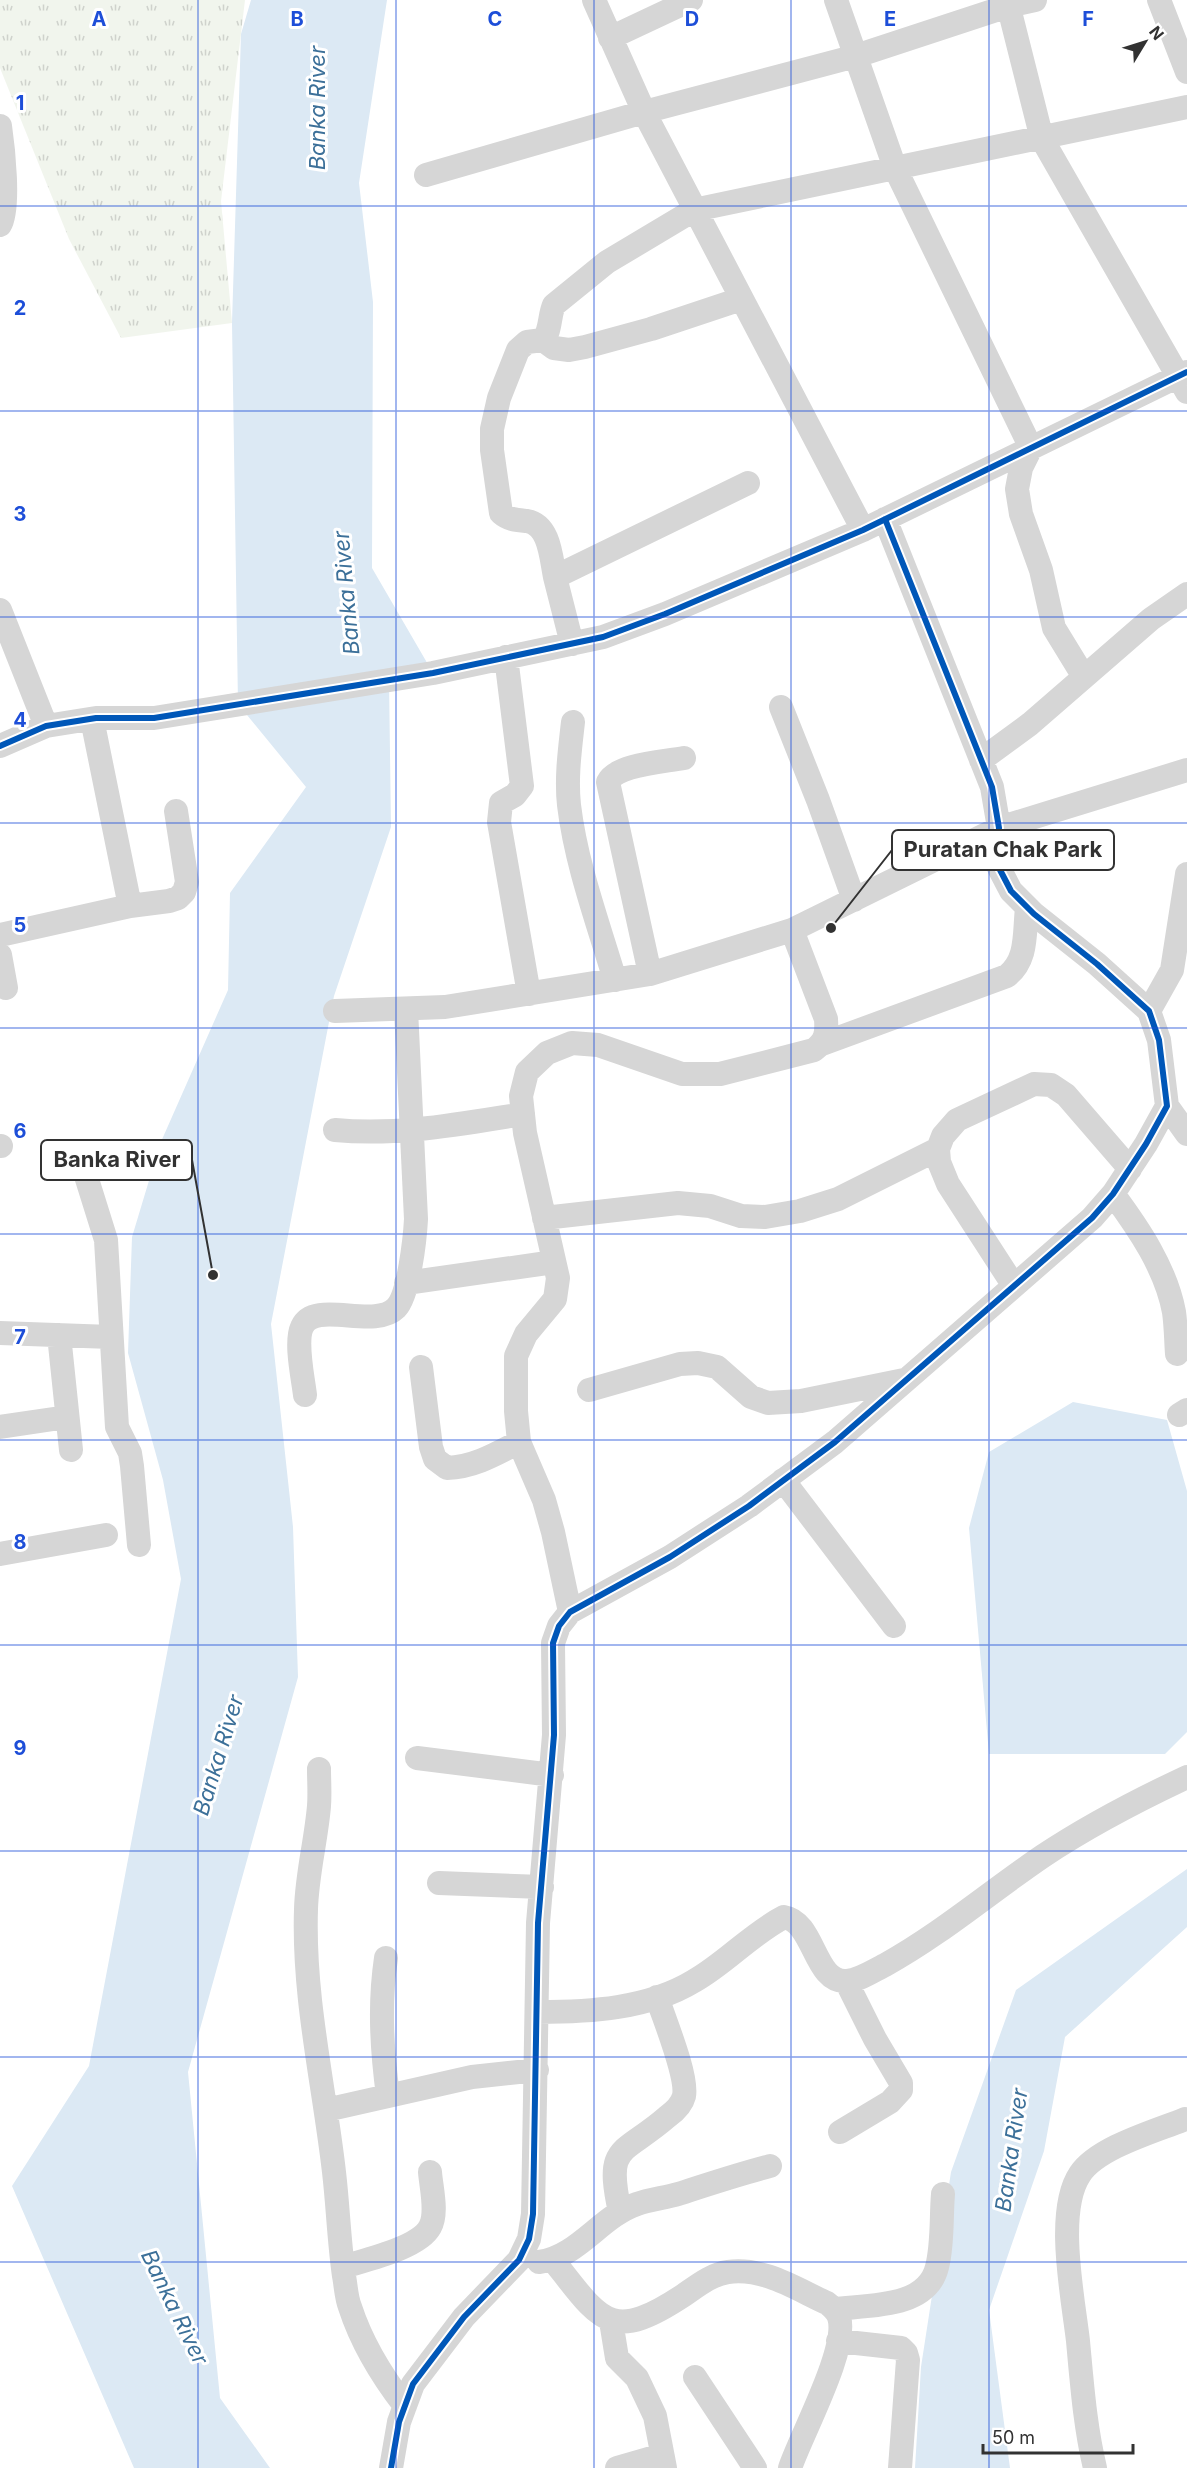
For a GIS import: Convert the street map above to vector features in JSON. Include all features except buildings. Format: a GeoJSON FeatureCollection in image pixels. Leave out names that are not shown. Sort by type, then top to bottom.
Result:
{"type":"FeatureCollection","features":[{"type":"Feature","properties":{"kind":"street"},"geometry":{"type":"LineString","coordinates":[[594,0],[644,112],[863,530]]}},
{"type":"Feature","properties":{"kind":"street"},"geometry":{"type":"LineString","coordinates":[[610,38],[691,0]]}},
{"type":"Feature","properties":{"kind":"street"},"geometry":{"type":"LineString","coordinates":[[836,0],[896,168],[1031,448]]}},
{"type":"Feature","properties":{"kind":"street"},"geometry":{"type":"LineString","coordinates":[[426,175],[644,112],[856,56],[1008,3],[1035,0]]}},
{"type":"Feature","properties":{"kind":"street"},"geometry":{"type":"LineString","coordinates":[[1159,0],[1187,72]]}},
{"type":"Feature","properties":{"kind":"street"},"geometry":{"type":"LineString","coordinates":[[0,746],[46,726],[92,719],[154,718],[433,673],[603,637],[665,614],[863,530],[1031,448],[1184,380],[1042,139],[1008,3]]}},
{"type":"Feature","properties":{"kind":"street"},"geometry":{"type":"LineString","coordinates":[[572,644],[543,529],[535,523],[507,518],[501,513],[492,450],[492,429],[499,398],[518,350],[527,342],[543,340],[547,336],[550,313],[561,297],[607,262],[694,210],[1187,107]]}},
{"type":"Feature","properties":{"kind":"street"},"geometry":{"type":"LineString","coordinates":[[0,126],[5,202],[4,219],[0,225]]}},
{"type":"Feature","properties":{"kind":"street"},"geometry":{"type":"LineString","coordinates":[[543,340],[554,348],[569,350],[585,347],[651,329],[741,298]]}},
{"type":"Feature","properties":{"kind":"street"},"geometry":{"type":"LineString","coordinates":[[1031,448],[1021,468],[1017,489],[1021,514],[1041,570],[1054,628],[1084,677]]}},
{"type":"Feature","properties":{"kind":"street"},"geometry":{"type":"LineString","coordinates":[[555,577],[748,483]]}},
{"type":"Feature","properties":{"kind":"street"},"geometry":{"type":"LineString","coordinates":[[885,519],[992,788],[999,828],[997,848],[999,868],[1011,891],[1027,908],[1097,964],[1149,1011],[1159,1040],[1167,1106],[1187,1134]]}},
{"type":"Feature","properties":{"kind":"street"},"geometry":{"type":"LineString","coordinates":[[981,760],[1030,724],[1151,619],[1187,594]]}},
{"type":"Feature","properties":{"kind":"street"},"geometry":{"type":"LineString","coordinates":[[0,610],[46,726]]}},
{"type":"Feature","properties":{"kind":"street"},"geometry":{"type":"LineString","coordinates":[[506,657],[522,779],[520,791],[501,803],[499,822],[528,994]]}},
{"type":"Feature","properties":{"kind":"street"},"geometry":{"type":"LineString","coordinates":[[782,707],[854,900]]}},
{"type":"Feature","properties":{"kind":"street"},"geometry":{"type":"LineString","coordinates":[[92,719],[130,906]]}},
{"type":"Feature","properties":{"kind":"street"},"geometry":{"type":"LineString","coordinates":[[573,722],[568,778],[569,804],[575,841],[615,980]]}},
{"type":"Feature","properties":{"kind":"street"},"geometry":{"type":"LineString","coordinates":[[650,974],[608,782],[612,776],[624,769],[684,758]]}},
{"type":"Feature","properties":{"kind":"street"},"geometry":{"type":"LineString","coordinates":[[335,1011],[445,1006],[650,974],[792,930],[999,828],[1187,770]]}},
{"type":"Feature","properties":{"kind":"street"},"geometry":{"type":"LineString","coordinates":[[0,935],[130,906],[178,898],[184,892],[188,882],[176,811]]}},
{"type":"Feature","properties":{"kind":"street"},"geometry":{"type":"LineString","coordinates":[[1149,1011],[1179,970],[1187,874]]}},
{"type":"Feature","properties":{"kind":"street"},"geometry":{"type":"LineString","coordinates":[[570,1612],[544,1500],[519,1442],[516,1356],[526,1334],[555,1299],[558,1278],[525,1132],[521,1096],[527,1072],[547,1053],[572,1043],[598,1045],[682,1074],[720,1074],[800,1055],[822,1044],[1007,976],[1016,969],[1022,958],[1027,908]]}},
{"type":"Feature","properties":{"kind":"street"},"geometry":{"type":"LineString","coordinates":[[792,930],[826,1019],[827,1033],[822,1044]]}},
{"type":"Feature","properties":{"kind":"street"},"geometry":{"type":"LineString","coordinates":[[0,955],[6,988]]}},
{"type":"Feature","properties":{"kind":"street"},"geometry":{"type":"LineString","coordinates":[[305,1395],[300,1340],[302,1327],[308,1318],[320,1314],[373,1317],[387,1314],[398,1307],[406,1283],[417,1219],[406,1008]]}},
{"type":"Feature","properties":{"kind":"street"},"geometry":{"type":"LineString","coordinates":[[1014,1286],[948,1184],[939,1162],[938,1149],[943,1136],[957,1120],[1034,1084],[1051,1084],[1066,1095],[1130,1169]]}},
{"type":"Feature","properties":{"kind":"street"},"geometry":{"type":"LineString","coordinates":[[391,2468],[399,2422],[413,2384],[464,2317],[519,2260],[529,2239],[533,2214],[538,1923],[552,1775],[553,1643],[559,1626],[570,1612],[670,1557],[749,1506],[835,1442],[1092,1218],[1113,1194],[1130,1169],[1167,1106]]}},
{"type":"Feature","properties":{"kind":"street"},"geometry":{"type":"LineString","coordinates":[[335,1130],[370,1133],[412,1132],[523,1114]]}},
{"type":"Feature","properties":{"kind":"street"},"geometry":{"type":"LineString","coordinates":[[544,1218],[678,1203],[710,1206],[741,1216],[765,1217],[800,1212],[838,1199],[938,1149]]}},
{"type":"Feature","properties":{"kind":"street"},"geometry":{"type":"LineString","coordinates":[[81,1160],[105,1240],[117,1427],[130,1453],[139,1545]]}},
{"type":"Feature","properties":{"kind":"street"},"geometry":{"type":"LineString","coordinates":[[1113,1194],[1151,1251],[1169,1292],[1174,1313],[1177,1354]]}},
{"type":"Feature","properties":{"kind":"street"},"geometry":{"type":"LineString","coordinates":[[406,1283],[554,1262]]}},
{"type":"Feature","properties":{"kind":"street"},"geometry":{"type":"LineString","coordinates":[[0,1333],[111,1337]]}},
{"type":"Feature","properties":{"kind":"street"},"geometry":{"type":"LineString","coordinates":[[59,1335],[71,1450]]}},
{"type":"Feature","properties":{"kind":"street"},"geometry":{"type":"LineString","coordinates":[[589,1390],[680,1364],[698,1363],[717,1367],[751,1397],[768,1403],[801,1401],[906,1380]]}},
{"type":"Feature","properties":{"kind":"street"},"geometry":{"type":"LineString","coordinates":[[421,1367],[431,1447],[435,1459],[447,1468],[461,1468],[486,1459],[519,1442]]}},
{"type":"Feature","properties":{"kind":"street"},"geometry":{"type":"LineString","coordinates":[[0,1427],[67,1417]]}},
{"type":"Feature","properties":{"kind":"street"},"geometry":{"type":"LineString","coordinates":[[783,1480],[894,1626]]}},
{"type":"Feature","properties":{"kind":"street"},"geometry":{"type":"LineString","coordinates":[[0,1554],[106,1535]]}},
{"type":"Feature","properties":{"kind":"street"},"geometry":{"type":"LineString","coordinates":[[417,1758],[552,1775]]}},
{"type":"Feature","properties":{"kind":"street"},"geometry":{"type":"LineString","coordinates":[[319,1769],[319,1804],[308,1872],[306,1912],[308,1974],[343,2267],[349,2305],[367,2348],[381,2375],[405,2406]]}},
{"type":"Feature","properties":{"kind":"street"},"geometry":{"type":"LineString","coordinates":[[537,2012],[578,2012],[657,1997],[693,1982],[784,1917],[793,1918],[800,1924],[824,1968],[835,1979],[846,1981],[868,1974],[911,1950],[1044,1856],[1141,1798],[1187,1777]]}},
{"type":"Feature","properties":{"kind":"street"},"geometry":{"type":"LineString","coordinates":[[439,1882],[542,1887]]}},
{"type":"Feature","properties":{"kind":"street"},"geometry":{"type":"LineString","coordinates":[[386,1958],[381,2017],[388,2096]]}},
{"type":"Feature","properties":{"kind":"street"},"geometry":{"type":"LineString","coordinates":[[840,2132],[890,2102],[901,2090],[901,2083],[875,2039],[846,1981]]}},
{"type":"Feature","properties":{"kind":"street"},"geometry":{"type":"LineString","coordinates":[[620,2212],[614,2171],[616,2158],[625,2148],[675,2110],[684,2096],[683,2076],[657,1997]]}},
{"type":"Feature","properties":{"kind":"street"},"geometry":{"type":"LineString","coordinates":[[326,2110],[472,2077],[537,2070]]}},
{"type":"Feature","properties":{"kind":"street"},"geometry":{"type":"LineString","coordinates":[[1095,2468],[1087,2435],[1067,2246],[1072,2189],[1082,2172],[1098,2158],[1118,2147],[1185,2119]]}},
{"type":"Feature","properties":{"kind":"street"},"geometry":{"type":"LineString","coordinates":[[519,2260],[540,2262],[553,2260],[620,2212],[637,2204],[770,2166]]}},
{"type":"Feature","properties":{"kind":"street"},"geometry":{"type":"LineString","coordinates":[[343,2267],[385,2254],[415,2241],[425,2233],[431,2226],[433,2211],[430,2172]]}},
{"type":"Feature","properties":{"kind":"street"},"geometry":{"type":"LineString","coordinates":[[834,2309],[905,2300],[918,2294],[929,2284],[937,2268],[943,2193]]}},
{"type":"Feature","properties":{"kind":"street"},"geometry":{"type":"LineString","coordinates":[[553,2260],[582,2296],[601,2315],[622,2323],[639,2320],[668,2306],[704,2282],[726,2272],[748,2271],[770,2276],[827,2303],[834,2309],[840,2326],[835,2356],[790,2468]]}},
{"type":"Feature","properties":{"kind":"street"},"geometry":{"type":"LineString","coordinates":[[611,2320],[617,2358],[637,2378],[659,2429],[663,2462],[617,2468]]}},
{"type":"Feature","properties":{"kind":"street"},"geometry":{"type":"LineString","coordinates":[[838,2341],[901,2348],[906,2352],[908,2360],[900,2468]]}},
{"type":"Feature","properties":{"kind":"street"},"geometry":{"type":"LineString","coordinates":[[695,2377],[755,2468]]}},
{"type":"Feature","properties":{"kind":"green space"},"geometry":{"type":"Polygon","coordinates":[[[0,0],[245,0],[221,201],[232,323],[121,338],[69,239],[0,68],[0,0]]]}},
{"type":"Feature","properties":{"kind":"water"},"geometry":{"type":"Polygon","coordinates":[[[251,0],[387,0],[359,183],[373,302],[372,568],[433,673],[389,680],[391,827],[334,996],[271,1324],[293,1527],[298,1677],[188,2072],[220,2398],[270,2468],[134,2468],[12,2186],[89,2066],[181,1579],[163,1480],[128,1353],[132,1237],[160,1144],[228,990],[230,893],[306,787],[238,704],[232,323],[241,34],[251,0]]]}},
{"type":"Feature","properties":{"kind":"water"},"geometry":{"type":"Polygon","coordinates":[[[1073,1402],[1167,1420],[1187,1491],[1187,1732],[1165,1754],[989,1754],[969,1528],[989,1452],[1073,1402]]]}},
{"type":"Feature","properties":{"kind":"water"},"geometry":{"type":"Polygon","coordinates":[[[1187,1869],[1187,1927],[1065,2037],[1044,2151],[989,2310],[1010,2468],[915,2468],[921,2367],[951,2172],[1016,1990],[1187,1869]]]}},
{"type":"Feature","properties":{"kind":"cycle path"},"geometry":{"type":"LineString","coordinates":[[0,746],[46,726],[96,718],[154,718],[433,673],[603,637],[665,614],[863,530],[1187,372]]}},
{"type":"Feature","properties":{"kind":"cycle path"},"geometry":{"type":"LineString","coordinates":[[391,2468],[399,2422],[413,2384],[464,2317],[519,2260],[529,2239],[533,2214],[538,1923],[554,1735],[553,1643],[559,1626],[570,1612],[670,1557],[749,1506],[835,1442],[1092,1218],[1113,1194],[1146,1144],[1167,1106],[1159,1040],[1149,1011],[1097,964],[1034,914],[1011,891],[999,868],[997,848],[999,828],[992,787],[885,519]]}},
{"type":"Feature","properties":{"kind":"place","name":"Puratan Chak Park"},"geometry":{"type":"Point","coordinates":[831,928]}},
{"type":"Feature","properties":{"kind":"place","name":"Banka River"},"geometry":{"type":"Point","coordinates":[213,1275]}}]}
